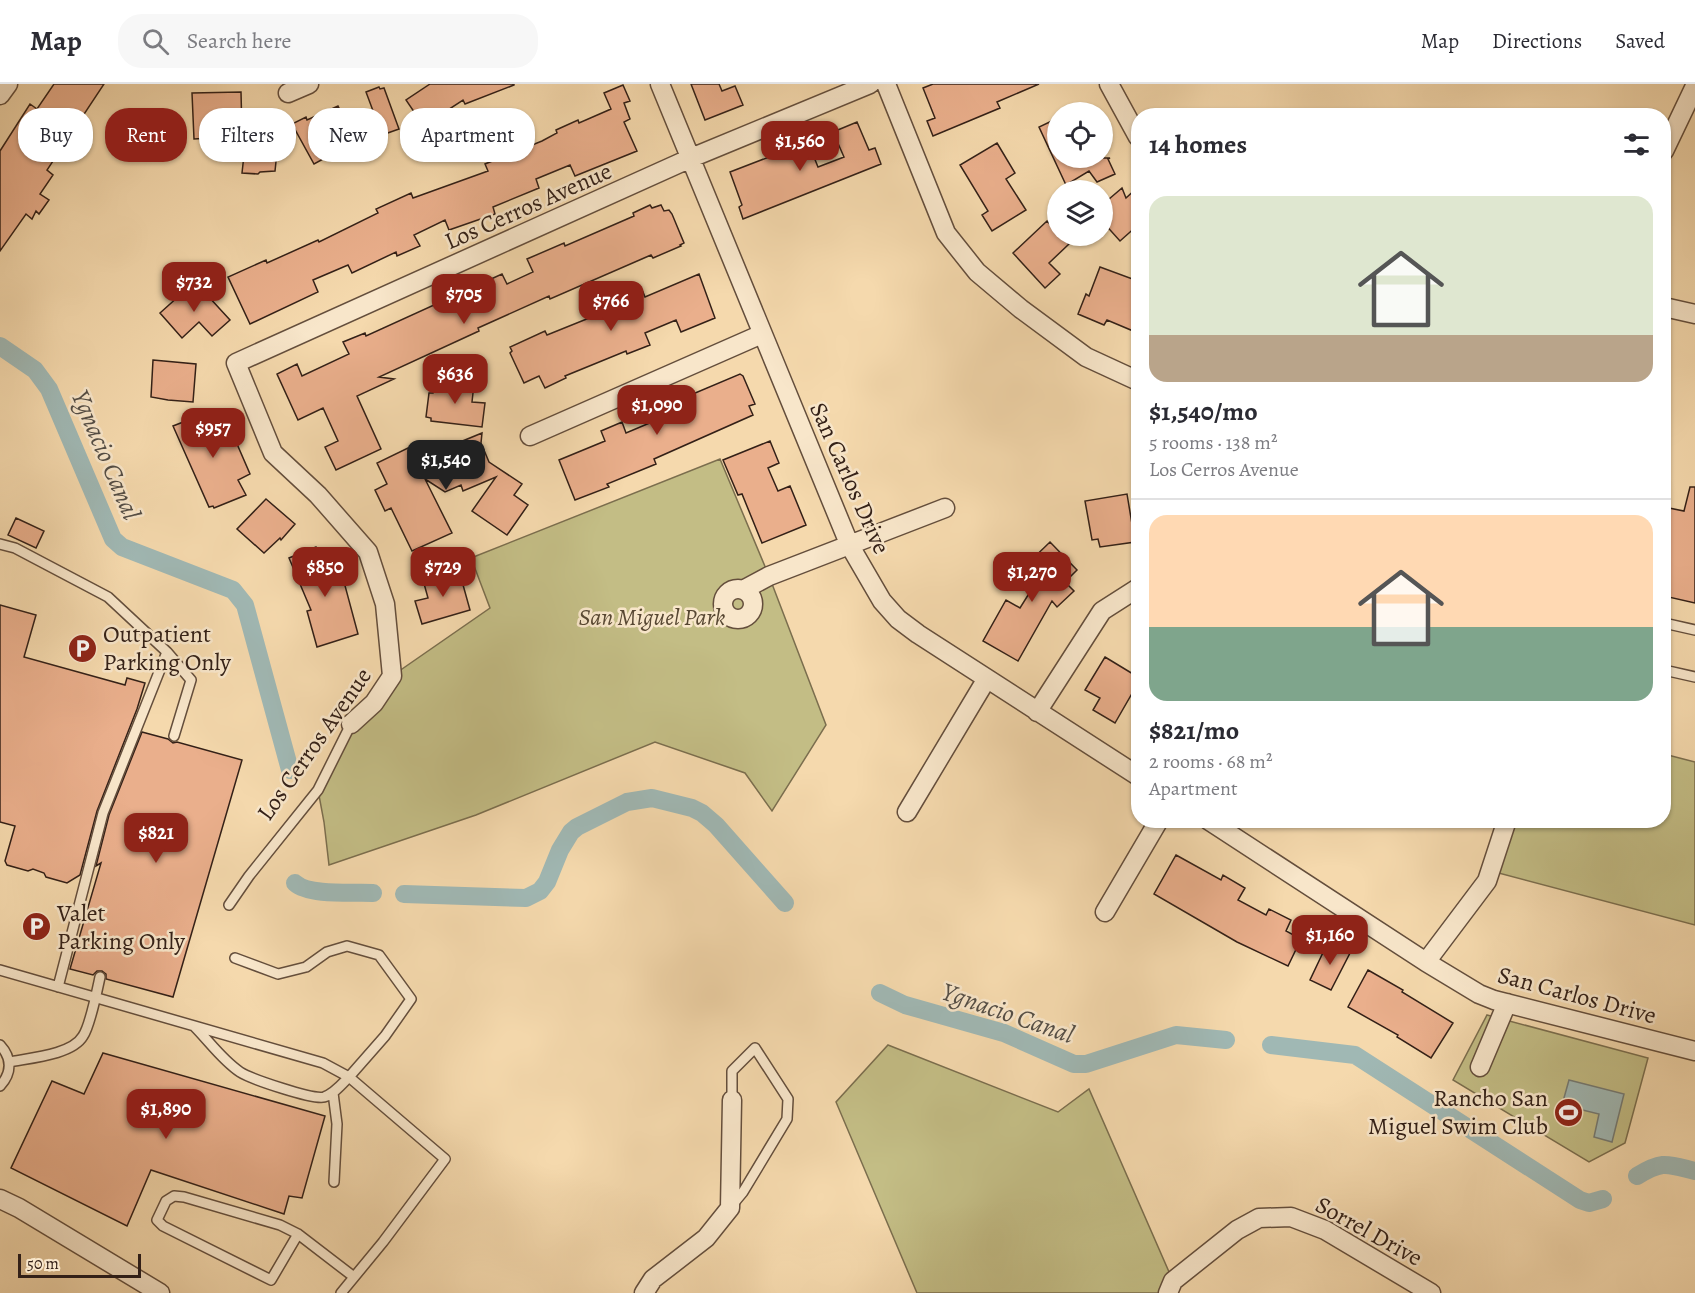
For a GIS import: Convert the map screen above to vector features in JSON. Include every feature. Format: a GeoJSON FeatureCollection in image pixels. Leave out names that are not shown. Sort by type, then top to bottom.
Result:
{"type":"FeatureCollection","features":[{"type":"Feature","properties":{"kind":"street"},"geometry":{"type":"LineString","coordinates":[[0,95],[8,84]]}},
{"type":"Feature","properties":{"kind":"street"},"geometry":{"type":"LineString","coordinates":[[288,93],[309,84]]}},
{"type":"Feature","properties":{"kind":"street","name":"San Carlos Drive"},"geometry":{"type":"LineString","coordinates":[[660,84],[850,546],[882,601],[898,619],[918,634],[1131,772]]}},
{"type":"Feature","properties":{"kind":"street","name":"Los Cerros Avenue"},"geometry":{"type":"LineString","coordinates":[[351,724],[374,703],[392,676],[385,604],[368,552],[318,495],[273,453],[236,363],[691,158],[870,84]]}},
{"type":"Feature","properties":{"kind":"street"},"geometry":{"type":"LineString","coordinates":[[886,84],[946,232],[977,272],[1021,309],[1086,357],[1131,378]]}},
{"type":"Feature","properties":{"kind":"street"},"geometry":{"type":"LineString","coordinates":[[1109,84],[1131,124]]}},
{"type":"Feature","properties":{"kind":"street"},"geometry":{"type":"LineString","coordinates":[[1671,136],[1695,86]]}},
{"type":"Feature","properties":{"kind":"street"},"geometry":{"type":"LineString","coordinates":[[1671,309],[1695,314]]}},
{"type":"Feature","properties":{"kind":"street"},"geometry":{"type":"LineString","coordinates":[[530,436],[762,334]]}},
{"type":"Feature","properties":{"kind":"street"},"geometry":{"type":"LineString","coordinates":[[742,590],[770,576],[945,508]]}},
{"type":"Feature","properties":{"kind":"street"},"geometry":{"type":"LineString","coordinates":[[1037,712],[1102,611],[1131,592]]}},
{"type":"Feature","properties":{"kind":"street"},"geometry":{"type":"LineString","coordinates":[[907,812],[986,680]]}},
{"type":"Feature","properties":{"kind":"street"},"geometry":{"type":"LineString","coordinates":[[1105,912],[1154,828]]}},
{"type":"Feature","properties":{"kind":"street","name":"San Carlos Drive"},"geometry":{"type":"LineString","coordinates":[[1220,828],[1479,994],[1695,1051]]}},
{"type":"Feature","properties":{"kind":"street"},"geometry":{"type":"LineString","coordinates":[[1426,962],[1487,881],[1505,828]]}},
{"type":"Feature","properties":{"kind":"street"},"geometry":{"type":"LineString","coordinates":[[1480,1067],[1507,1003]]}},
{"type":"Feature","properties":{"kind":"street"},"geometry":{"type":"LineString","coordinates":[[644,1293],[653,1279],[706,1238],[730,1208],[732,1100]]}},
{"type":"Feature","properties":{"kind":"street"},"geometry":{"type":"LineString","coordinates":[[0,1199],[19,1208],[160,1293]]}},
{"type":"Feature","properties":{"kind":"street","name":"Sorrel Drive"},"geometry":{"type":"LineString","coordinates":[[1168,1293],[1173,1281],[1237,1230],[1259,1218],[1291,1217],[1325,1230],[1431,1293]]}},
{"type":"Feature","properties":{"kind":"lane"},"geometry":{"type":"LineString","coordinates":[[0,544],[15,548],[108,597],[167,652],[191,681],[174,736]]}},
{"type":"Feature","properties":{"kind":"lane"},"geometry":{"type":"LineString","coordinates":[[1671,625],[1695,630]]}},
{"type":"Feature","properties":{"kind":"lane"},"geometry":{"type":"LineString","coordinates":[[58,987],[103,813],[167,652]]}},
{"type":"Feature","properties":{"kind":"lane"},"geometry":{"type":"LineString","coordinates":[[1671,672],[1695,677]]}},
{"type":"Feature","properties":{"kind":"lane","name":"Los Cerros Avenue"},"geometry":{"type":"LineString","coordinates":[[229,905],[318,789],[351,724]]}},
{"type":"Feature","properties":{"kind":"lane"},"geometry":{"type":"LineString","coordinates":[[194,1026],[229,1063],[242,1073],[310,1097],[323,1097],[333,1093],[349,1077],[385,1036],[411,999],[379,955],[347,946],[327,952],[306,966],[278,974],[235,958]]}},
{"type":"Feature","properties":{"kind":"lane"},"geometry":{"type":"LineString","coordinates":[[0,970],[322,1063],[349,1077],[445,1159],[383,1242],[341,1293]]}},
{"type":"Feature","properties":{"kind":"lane"},"geometry":{"type":"LineString","coordinates":[[9,1062],[57,1053],[72,1046],[83,1037],[100,977]]}},
{"type":"Feature","properties":{"kind":"lane"},"geometry":{"type":"LineString","coordinates":[[0,1045],[6,1052],[9,1062],[8,1075],[0,1086]]}},
{"type":"Feature","properties":{"kind":"lane"},"geometry":{"type":"LineString","coordinates":[[730,1208],[743,1192],[787,1119],[788,1099],[755,1048],[732,1071],[732,1100]]}},
{"type":"Feature","properties":{"kind":"lane"},"geometry":{"type":"LineString","coordinates":[[333,1093],[338,1124],[334,1182]]}},
{"type":"Feature","properties":{"kind":"lane"},"geometry":{"type":"LineString","coordinates":[[298,1234],[271,1280],[163,1226],[157,1220],[166,1201],[174,1196],[280,1225],[298,1234],[354,1277]]}},
{"type":"Feature","properties":{"kind":"green space","name":"San Miguel Park"},"geometry":{"type":"Polygon","coordinates":[[[720,459],[769,576],[826,725],[772,811],[745,773],[655,742],[476,815],[329,865],[318,790],[334,754],[392,676],[490,608],[471,558],[720,459]]]}},
{"type":"Feature","properties":{"kind":"green space"},"geometry":{"type":"Polygon","coordinates":[[[1671,756],[1695,762],[1695,925],[1491,871],[1505,828],[1671,828],[1671,756]]]}},
{"type":"Feature","properties":{"kind":"green space","name":"Rancho San Miguel Swim Club"},"geometry":{"type":"Polygon","coordinates":[[[1487,1015],[1648,1058],[1625,1143],[1589,1162],[1453,1080],[1487,1015]]]}},
{"type":"Feature","properties":{"kind":"green space"},"geometry":{"type":"Polygon","coordinates":[[[888,1045],[1058,1112],[1089,1089],[1173,1281],[1168,1293],[917,1293],[836,1102],[888,1045]]]}},
{"type":"Feature","properties":{"kind":"water"},"geometry":{"type":"Polygon","coordinates":[[[1569,1080],[1624,1094],[1612,1142],[1594,1137],[1599,1114],[1562,1105],[1569,1080]]]}},
{"type":"Feature","properties":{"kind":"building"},"geometry":{"type":"Polygon","coordinates":[[[54,84],[104,84],[88,108],[38,108],[54,84]]]}},
{"type":"Feature","properties":{"kind":"building"},"geometry":{"type":"Polygon","coordinates":[[[430,84],[514,84],[465,104],[463,100],[451,108],[411,108],[406,100],[430,84]]]}},
{"type":"Feature","properties":{"kind":"building"},"geometry":{"type":"Polygon","coordinates":[[[691,84],[719,84],[722,91],[735,86],[743,105],[705,120],[691,84]]]}},
{"type":"Feature","properties":{"kind":"building"},"geometry":{"type":"Polygon","coordinates":[[[933,84],[1039,84],[997,102],[1000,108],[933,136],[927,121],[935,118],[923,88],[933,84]]]}},
{"type":"Feature","properties":{"kind":"building"},"geometry":{"type":"Polygon","coordinates":[[[623,85],[630,101],[624,103],[630,119],[624,122],[637,151],[575,176],[570,165],[536,179],[539,188],[493,207],[495,214],[449,230],[445,220],[414,235],[420,246],[397,256],[396,252],[352,273],[348,265],[313,280],[318,292],[250,324],[228,277],[266,260],[267,263],[318,240],[319,242],[378,213],[376,209],[411,193],[413,198],[488,171],[485,164],[490,162],[535,162],[535,144],[557,133],[556,130],[611,109],[604,93],[623,85]]]}},
{"type":"Feature","properties":{"kind":"building"},"geometry":{"type":"Polygon","coordinates":[[[379,87],[384,88],[399,129],[388,133],[388,108],[372,108],[366,92],[379,87]]]}},
{"type":"Feature","properties":{"kind":"building"},"geometry":{"type":"Polygon","coordinates":[[[241,92],[241,108],[199,108],[199,139],[194,139],[192,93],[241,92]]]}},
{"type":"Feature","properties":{"kind":"building"},"geometry":{"type":"Polygon","coordinates":[[[306,117],[308,153],[296,131],[296,122],[306,117]]]}},
{"type":"Feature","properties":{"kind":"building"},"geometry":{"type":"Polygon","coordinates":[[[857,122],[869,150],[875,148],[881,164],[743,219],[739,207],[742,205],[730,172],[808,142],[818,167],[844,157],[833,132],[857,122]]]}},
{"type":"Feature","properties":{"kind":"building"},"geometry":{"type":"Polygon","coordinates":[[[18,123],[18,162],[52,162],[47,170],[53,175],[40,194],[49,200],[39,214],[36,211],[32,219],[26,214],[0,251],[0,151],[18,123]]]}},
{"type":"Feature","properties":{"kind":"building"},"geometry":{"type":"Polygon","coordinates":[[[1047,123],[1047,144],[1039,127],[1047,123]]]}},
{"type":"Feature","properties":{"kind":"building"},"geometry":{"type":"Polygon","coordinates":[[[997,143],[1015,173],[1006,179],[1026,210],[992,231],[982,215],[988,211],[960,165],[997,143]]]}},
{"type":"Feature","properties":{"kind":"building"},"geometry":{"type":"Polygon","coordinates":[[[243,162],[276,162],[275,171],[258,174],[242,173],[243,162]]]}},
{"type":"Feature","properties":{"kind":"building"},"geometry":{"type":"Polygon","coordinates":[[[1058,168],[1112,168],[1115,174],[1096,180],[1089,171],[1074,180],[1064,180],[1058,168]]]}},
{"type":"Feature","properties":{"kind":"building"},"geometry":{"type":"Polygon","coordinates":[[[1122,188],[1126,198],[1131,193],[1131,231],[1120,241],[1113,233],[1113,196],[1122,188]]]}},
{"type":"Feature","properties":{"kind":"building"},"geometry":{"type":"Polygon","coordinates":[[[650,205],[652,208],[661,205],[664,211],[669,210],[684,243],[681,246],[653,258],[651,255],[550,299],[549,296],[478,328],[479,331],[379,377],[394,379],[357,396],[381,449],[336,470],[325,447],[338,441],[323,408],[298,420],[277,374],[297,364],[302,376],[349,354],[343,342],[365,333],[366,336],[502,274],[507,284],[533,272],[527,259],[564,243],[565,246],[634,216],[633,213],[650,205]]]}},
{"type":"Feature","properties":{"kind":"building"},"geometry":{"type":"Polygon","coordinates":[[[1047,221],[1047,246],[1067,246],[1049,263],[1060,274],[1045,288],[1013,253],[1047,221]]]}},
{"type":"Feature","properties":{"kind":"building"},"geometry":{"type":"Polygon","coordinates":[[[1100,267],[1131,278],[1131,330],[1107,320],[1104,325],[1078,314],[1086,294],[1089,296],[1100,267]]]}},
{"type":"Feature","properties":{"kind":"building"},"geometry":{"type":"Polygon","coordinates":[[[699,274],[715,318],[681,332],[676,320],[645,333],[650,345],[627,354],[626,351],[565,376],[566,378],[545,388],[539,376],[524,383],[510,353],[512,351],[510,347],[545,331],[547,335],[609,310],[608,306],[643,292],[645,297],[699,274]]]}},
{"type":"Feature","properties":{"kind":"building"},"geometry":{"type":"Polygon","coordinates":[[[189,287],[195,293],[198,290],[208,296],[230,320],[212,336],[199,322],[182,338],[160,313],[189,287]]]}},
{"type":"Feature","properties":{"kind":"building"},"geometry":{"type":"Polygon","coordinates":[[[153,360],[196,364],[193,402],[151,397],[153,360]]]}},
{"type":"Feature","properties":{"kind":"building"},"geometry":{"type":"Polygon","coordinates":[[[740,374],[755,404],[749,406],[753,415],[654,459],[656,464],[607,484],[609,487],[575,500],[559,460],[605,441],[601,431],[622,422],[626,433],[659,419],[655,410],[740,374]]]}},
{"type":"Feature","properties":{"kind":"building"},"geometry":{"type":"Polygon","coordinates":[[[441,380],[474,384],[472,402],[485,403],[482,427],[431,421],[431,418],[426,417],[429,393],[433,393],[434,384],[440,385],[441,380]]]}},
{"type":"Feature","properties":{"kind":"building"},"geometry":{"type":"Polygon","coordinates":[[[209,412],[215,426],[227,421],[250,474],[238,480],[246,495],[214,508],[209,507],[173,426],[209,412]]]}},
{"type":"Feature","properties":{"kind":"building"},"geometry":{"type":"Polygon","coordinates":[[[482,433],[481,443],[489,462],[522,484],[514,495],[528,505],[507,535],[472,511],[496,477],[463,491],[461,485],[445,492],[425,479],[452,533],[412,551],[391,508],[385,511],[375,490],[387,484],[377,463],[408,448],[418,465],[443,456],[442,454],[450,451],[448,447],[482,433]]]}},
{"type":"Feature","properties":{"kind":"building"},"geometry":{"type":"Polygon","coordinates":[[[770,441],[779,463],[768,468],[778,491],[790,486],[806,525],[762,543],[742,494],[738,495],[723,460],[770,441]]]}},
{"type":"Feature","properties":{"kind":"building"},"geometry":{"type":"Polygon","coordinates":[[[1690,487],[1695,487],[1695,603],[1671,598],[1671,508],[1684,511],[1690,487]]]}},
{"type":"Feature","properties":{"kind":"building"},"geometry":{"type":"Polygon","coordinates":[[[1127,494],[1131,518],[1131,543],[1100,547],[1098,539],[1092,540],[1085,501],[1127,494]]]}},
{"type":"Feature","properties":{"kind":"building"},"geometry":{"type":"Polygon","coordinates":[[[266,499],[295,524],[281,540],[280,538],[264,553],[237,529],[266,499]]]}},
{"type":"Feature","properties":{"kind":"building"},"geometry":{"type":"Polygon","coordinates":[[[16,518],[44,531],[36,548],[8,535],[16,518]]]}},
{"type":"Feature","properties":{"kind":"building"},"geometry":{"type":"Polygon","coordinates":[[[1050,542],[1077,570],[1065,582],[1074,591],[1057,607],[1052,601],[1018,661],[983,641],[1006,600],[1020,608],[1035,584],[1021,570],[1050,542]]]}},
{"type":"Feature","properties":{"kind":"building"},"geometry":{"type":"Polygon","coordinates":[[[316,547],[324,566],[336,560],[346,581],[344,582],[358,634],[317,647],[307,611],[311,610],[289,558],[316,547]]]}},
{"type":"Feature","properties":{"kind":"building"},"geometry":{"type":"Polygon","coordinates":[[[449,573],[460,574],[470,610],[422,624],[415,601],[428,598],[423,580],[449,573]]]}},
{"type":"Feature","properties":{"kind":"building"},"geometry":{"type":"Polygon","coordinates":[[[0,605],[36,615],[24,657],[125,685],[127,678],[145,683],[97,811],[80,875],[67,883],[46,877],[44,873],[33,869],[28,871],[7,865],[5,861],[15,826],[0,822],[0,605]]]}},
{"type":"Feature","properties":{"kind":"building"},"geometry":{"type":"Polygon","coordinates":[[[1105,657],[1131,673],[1131,695],[1115,723],[1093,710],[1100,698],[1085,690],[1105,657]]]}},
{"type":"Feature","properties":{"kind":"building"},"geometry":{"type":"Polygon","coordinates":[[[142,732],[168,739],[173,743],[177,742],[242,760],[173,997],[106,979],[106,974],[102,971],[97,971],[93,975],[70,969],[101,863],[96,866],[109,815],[142,732]]]}},
{"type":"Feature","properties":{"kind":"building"},"geometry":{"type":"Polygon","coordinates":[[[1176,855],[1221,880],[1223,875],[1245,888],[1238,900],[1266,915],[1269,909],[1291,920],[1286,931],[1301,939],[1288,966],[1237,942],[1154,894],[1176,855]]]}},
{"type":"Feature","properties":{"kind":"building"},"geometry":{"type":"Polygon","coordinates":[[[1328,942],[1350,953],[1331,990],[1310,980],[1328,942]]]}},
{"type":"Feature","properties":{"kind":"building"},"geometry":{"type":"Polygon","coordinates":[[[1368,970],[1453,1023],[1431,1058],[1397,1037],[1398,1035],[1348,1007],[1368,970]]]}},
{"type":"Feature","properties":{"kind":"building"},"geometry":{"type":"Polygon","coordinates":[[[103,1053],[325,1116],[302,1198],[289,1196],[284,1214],[151,1170],[127,1226],[11,1168],[52,1081],[84,1094],[103,1053]]]}},
{"type":"Feature","properties":{"kind":"waterway","name":"Ygnacio Canal"},"geometry":{"type":"LineString","coordinates":[[0,346],[35,370],[49,389],[113,539],[122,547],[233,590],[245,605],[290,770]]}},
{"type":"Feature","properties":{"kind":"waterway","name":"Ygnacio Canal"},"geometry":{"type":"LineString","coordinates":[[404,894],[526,898],[540,891],[547,882],[560,850],[571,832],[577,827],[627,802],[652,798],[692,808],[702,813],[716,825],[785,903]]}},
{"type":"Feature","properties":{"kind":"waterway","name":"Ygnacio Canal"},"geometry":{"type":"LineString","coordinates":[[295,883],[321,892],[373,893]]}},
{"type":"Feature","properties":{"kind":"waterway","name":"Ygnacio Canal"},"geometry":{"type":"LineString","coordinates":[[880,993],[905,1005],[1004,1033],[1074,1064],[1086,1064],[1176,1035],[1226,1040]]}},
{"type":"Feature","properties":{"kind":"waterway","name":"Ygnacio Canal"},"geometry":{"type":"LineString","coordinates":[[1271,1045],[1355,1055],[1580,1200],[1589,1203],[1603,1199]]}},
{"type":"Feature","properties":{"kind":"waterway","name":"Ygnacio Canal"},"geometry":{"type":"LineString","coordinates":[[1637,1176],[1653,1167],[1665,1165],[1695,1171]]}},
{"type":"Feature","properties":{"kind":"place","name":"Outpatient Parking Only"},"geometry":{"type":"Point","coordinates":[82,648]}},
{"type":"Feature","properties":{"kind":"place","name":"Valet Parking Only"},"geometry":{"type":"Point","coordinates":[36,927]}},
{"type":"Feature","properties":{"kind":"place","name":"Rancho San Miguel Swim Club"},"geometry":{"type":"Point","coordinates":[1569,1112]}}]}
